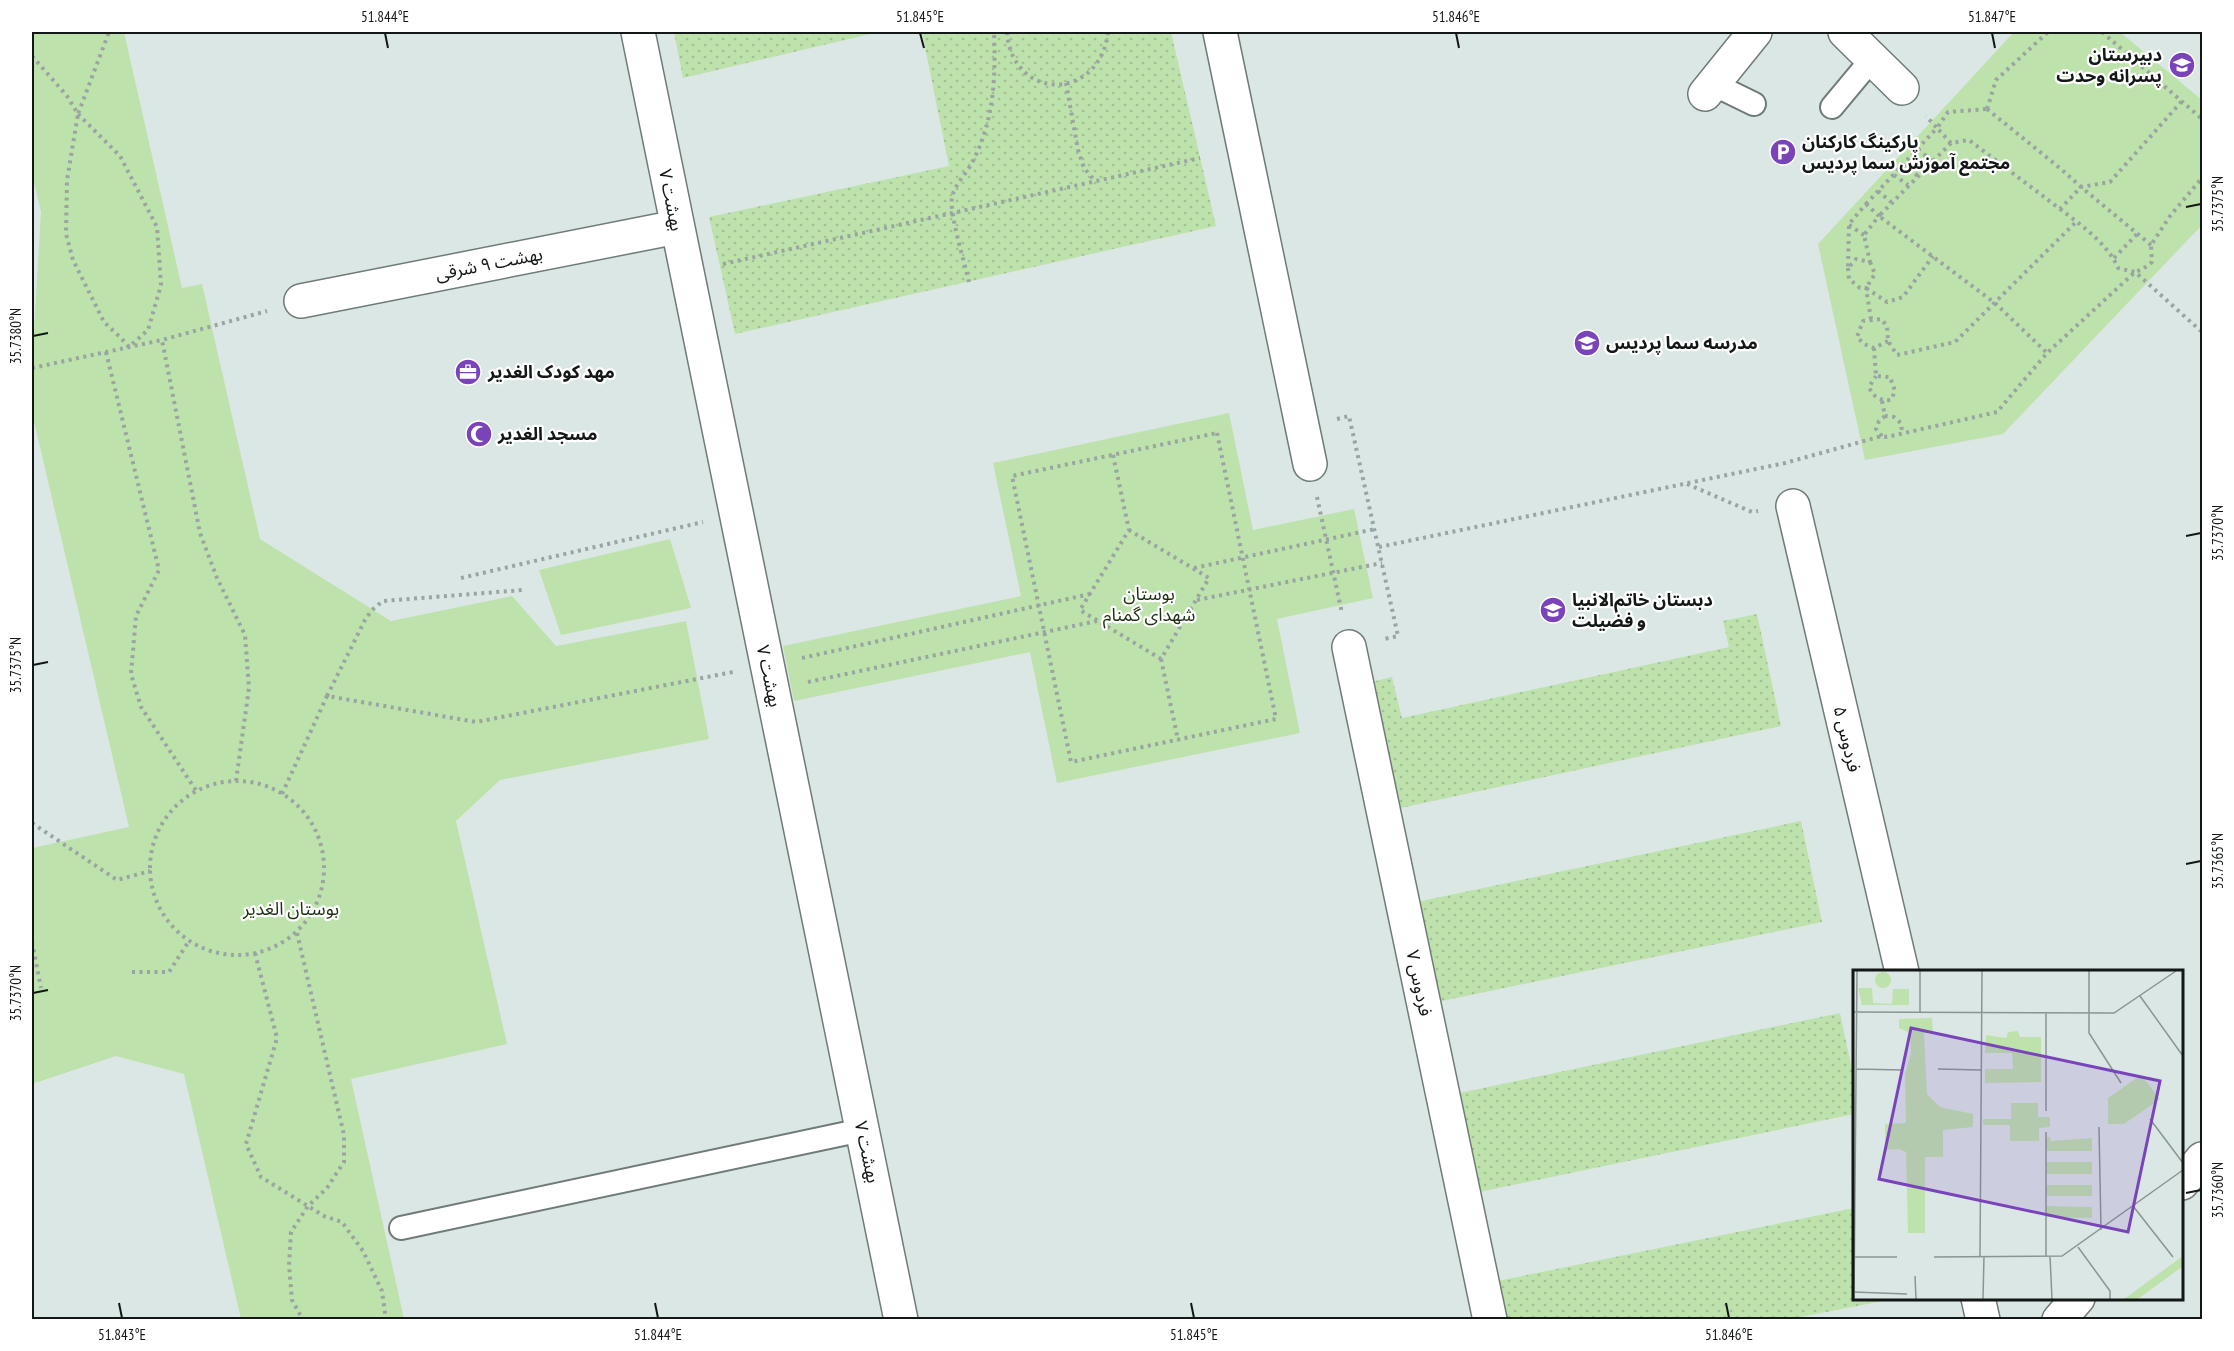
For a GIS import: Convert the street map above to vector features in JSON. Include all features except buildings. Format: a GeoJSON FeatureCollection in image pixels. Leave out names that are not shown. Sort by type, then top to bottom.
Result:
{"type":"FeatureCollection","features":[{"type":"Feature","properties":{"kind":"street","name":"بهشت ۷"},"geometry":{"type":"LineString","coordinates":[[638,32],[901,1320]]}},
{"type":"Feature","properties":{"kind":"street"},"geometry":{"type":"LineString","coordinates":[[1220,32],[1310,464]]}},
{"type":"Feature","properties":{"kind":"street"},"geometry":{"type":"LineString","coordinates":[[1709,89],[1755,32]]}},
{"type":"Feature","properties":{"kind":"street"},"geometry":{"type":"LineString","coordinates":[[1845,32],[1902,88]]}},
{"type":"Feature","properties":{"kind":"street","name":"بهشت ۹ شرقی"},"geometry":{"type":"LineString","coordinates":[[301,301],[677,227]]}},
{"type":"Feature","properties":{"kind":"street","name":"فردوس ۵"},"geometry":{"type":"LineString","coordinates":[[1793,506],[1902,970]]}},
{"type":"Feature","properties":{"kind":"street","name":"فردوس ۷"},"geometry":{"type":"LineString","coordinates":[[1349,647],[1490,1320]]}},
{"type":"Feature","properties":{"kind":"street"},"geometry":{"type":"LineString","coordinates":[[2183,1181],[2202,1159]]}},
{"type":"Feature","properties":{"kind":"street"},"geometry":{"type":"LineString","coordinates":[[1978,1300],[1983,1320]]}},
{"type":"Feature","properties":{"kind":"street"},"geometry":{"type":"LineString","coordinates":[[2059,1320],[2077,1300]]}},
{"type":"Feature","properties":{"kind":"lane"},"geometry":{"type":"LineString","coordinates":[[1832,107],[1872,59]]}},
{"type":"Feature","properties":{"kind":"lane"},"geometry":{"type":"LineString","coordinates":[[1709,89],[1754,104]]}},
{"type":"Feature","properties":{"kind":"lane"},"geometry":{"type":"LineString","coordinates":[[401,1228],[862,1130]]}},
{"type":"Feature","properties":{"kind":"path"},"geometry":{"type":"LineString","coordinates":[[109,32],[78,114],[67,180],[66,234],[73,260],[104,322],[129,347]]}},
{"type":"Feature","properties":{"kind":"path"},"geometry":{"type":"LineString","coordinates":[[969,282],[953,213],[952,197],[973,161],[990,119],[996,70],[994,32]]}},
{"type":"Feature","properties":{"kind":"path"},"geometry":{"type":"LineString","coordinates":[[1006,32],[1014,61],[1025,73],[1039,81],[1056,84],[1072,82],[1087,75],[1099,62],[1106,48],[1108,32]]}},
{"type":"Feature","properties":{"kind":"path"},"geometry":{"type":"LineString","coordinates":[[1987,109],[1996,80],[2048,32]]}},
{"type":"Feature","properties":{"kind":"path"},"geometry":{"type":"LineString","coordinates":[[2102,32],[2202,119]]}},
{"type":"Feature","properties":{"kind":"path"},"geometry":{"type":"LineString","coordinates":[[32,56],[67,96],[78,114],[120,156],[157,227],[160,285],[148,330],[129,347]]}},
{"type":"Feature","properties":{"kind":"path"},"geometry":{"type":"LineString","coordinates":[[1066,83],[1078,150],[1084,168],[1095,181]]}},
{"type":"Feature","properties":{"kind":"path"},"geometry":{"type":"LineString","coordinates":[[2060,209],[2081,187],[2110,182],[2182,101]]}},
{"type":"Feature","properties":{"kind":"path"},"geometry":{"type":"LineString","coordinates":[[1933,256],[1903,297],[1887,302],[1866,288],[1860,288],[1849,279],[1848,224],[1937,128],[1948,112],[1987,109],[2151,245]]}},
{"type":"Feature","properties":{"kind":"path"},"geometry":{"type":"LineString","coordinates":[[1937,128],[1951,143]]}},
{"type":"Feature","properties":{"kind":"path"},"geometry":{"type":"LineString","coordinates":[[1864,236],[1892,202],[1951,143],[1969,140],[2076,222],[2114,258],[2118,268],[2135,272],[2202,332]]}},
{"type":"Feature","properties":{"kind":"path"},"geometry":{"type":"LineString","coordinates":[[1918,149],[1933,162]]}},
{"type":"Feature","properties":{"kind":"path"},"geometry":{"type":"LineString","coordinates":[[720,265],[1200,158]]}},
{"type":"Feature","properties":{"kind":"path"},"geometry":{"type":"LineString","coordinates":[[1903,165],[1918,176]]}},
{"type":"Feature","properties":{"kind":"path"},"geometry":{"type":"LineString","coordinates":[[1894,175],[1908,185]]}},
{"type":"Feature","properties":{"kind":"path"},"geometry":{"type":"LineString","coordinates":[[1379,547],[1785,463],[1882,436],[1887,437],[1997,412],[2047,353],[2135,272],[2152,262],[2151,245],[2170,216],[2202,178]]}},
{"type":"Feature","properties":{"kind":"path"},"geometry":{"type":"LineString","coordinates":[[1878,191],[1892,202]]}},
{"type":"Feature","properties":{"kind":"path"},"geometry":{"type":"LineString","coordinates":[[1866,204],[1996,304],[2047,353]]}},
{"type":"Feature","properties":{"kind":"path"},"geometry":{"type":"LineString","coordinates":[[1888,341],[1874,348],[1864,344],[1857,337],[1863,321],[1881,319],[1887,326],[1888,341],[1897,355],[1955,342],[1996,304],[2076,222]]}},
{"type":"Feature","properties":{"kind":"path"},"geometry":{"type":"LineString","coordinates":[[1848,224],[1864,236],[1875,274],[1866,288],[1871,319]]}},
{"type":"Feature","properties":{"kind":"path"},"geometry":{"type":"LineString","coordinates":[[2114,258],[2137,234]]}},
{"type":"Feature","properties":{"kind":"path"},"geometry":{"type":"LineString","coordinates":[[1848,268],[1856,259],[1870,262]]}},
{"type":"Feature","properties":{"kind":"path"},"geometry":{"type":"LineString","coordinates":[[32,368],[162,340],[301,301]]}},
{"type":"Feature","properties":{"kind":"path"},"geometry":{"type":"LineString","coordinates":[[162,340],[200,532],[217,578],[245,635],[249,688],[236,781]]}},
{"type":"Feature","properties":{"kind":"path"},"geometry":{"type":"LineString","coordinates":[[1874,348],[1876,375],[1869,387],[1872,393],[1882,400],[1891,400],[1895,391],[1890,377],[1876,375]]}},
{"type":"Feature","properties":{"kind":"path"},"geometry":{"type":"LineString","coordinates":[[106,352],[159,570],[136,616],[131,674],[141,707],[197,792]]}},
{"type":"Feature","properties":{"kind":"path"},"geometry":{"type":"LineString","coordinates":[[1882,400],[1885,416]]}},
{"type":"Feature","properties":{"kind":"path"},"geometry":{"type":"LineString","coordinates":[[1882,436],[1876,429],[1879,421],[1885,416],[1894,417],[1901,423],[1902,432]]}},
{"type":"Feature","properties":{"kind":"path"},"geometry":{"type":"LineString","coordinates":[[1303,427],[1349,417],[1398,636],[1349,647],[1310,464]]}},
{"type":"Feature","properties":{"kind":"path"},"geometry":{"type":"LineString","coordinates":[[1217,434],[1242,558],[1276,719],[1071,762],[1011,476],[1217,434]]}},
{"type":"Feature","properties":{"kind":"path"},"geometry":{"type":"LineString","coordinates":[[1113,455],[1129,530],[1080,610],[1161,659]]}},
{"type":"Feature","properties":{"kind":"path"},"geometry":{"type":"LineString","coordinates":[[1686,484],[1752,512],[1793,506]]}},
{"type":"Feature","properties":{"kind":"path"},"geometry":{"type":"LineString","coordinates":[[461,578],[735,514]]}},
{"type":"Feature","properties":{"kind":"path"},"geometry":{"type":"LineString","coordinates":[[1193,568],[1375,529]]}},
{"type":"Feature","properties":{"kind":"path"},"geometry":{"type":"LineString","coordinates":[[1129,530],[1209,578],[1161,659],[1178,740]]}},
{"type":"Feature","properties":{"kind":"path"},"geometry":{"type":"LineString","coordinates":[[1196,600],[1382,562]]}},
{"type":"Feature","properties":{"kind":"path"},"geometry":{"type":"LineString","coordinates":[[282,794],[327,696],[372,610],[383,602],[523,590]]}},
{"type":"Feature","properties":{"kind":"path"},"geometry":{"type":"LineString","coordinates":[[769,677],[1090,594]]}},
{"type":"Feature","properties":{"kind":"path"},"geometry":{"type":"LineString","coordinates":[[327,696],[476,722],[1044,633],[1098,621]]}},
{"type":"Feature","properties":{"kind":"path"},"geometry":{"type":"LineString","coordinates":[[236,781],[264,785],[282,794],[291,799],[311,821],[323,849],[324,880],[315,908],[297,933],[271,949],[241,956],[213,952],[189,941],[168,922],[154,898],[150,871],[153,844],[165,818],[184,798],[208,785],[236,781]]}},
{"type":"Feature","properties":{"kind":"path"},"geometry":{"type":"LineString","coordinates":[[32,823],[117,880],[150,871]]}},
{"type":"Feature","properties":{"kind":"path"},"geometry":{"type":"LineString","coordinates":[[297,933],[344,1135],[344,1162],[327,1188],[308,1206],[291,1232],[292,1300],[303,1320]]}},
{"type":"Feature","properties":{"kind":"path"},"geometry":{"type":"LineString","coordinates":[[132,972],[169,972],[189,941]]}},
{"type":"Feature","properties":{"kind":"path"},"geometry":{"type":"LineString","coordinates":[[32,942],[41,988]]}},
{"type":"Feature","properties":{"kind":"path"},"geometry":{"type":"LineString","coordinates":[[255,953],[277,1038],[246,1144],[261,1177],[324,1216],[342,1222],[363,1251],[382,1291],[386,1320]]}},
{"type":"Feature","properties":{"kind":"green space","name":"بوستان الغدیر"},"geometry":{"type":"Polygon","coordinates":[[[32,32],[124,32],[182,288],[202,284],[260,539],[391,621],[512,596],[556,646],[686,621],[709,739],[500,780],[456,821],[507,1044],[351,1079],[404,1319],[241,1319],[184,1074],[116,1056],[32,1084],[32,848],[129,827],[32,413],[32,364],[41,212],[32,174],[32,32]]]}},
{"type":"Feature","properties":{"kind":"green space"},"geometry":{"type":"Polygon","coordinates":[[[674,32],[879,32],[683,78],[674,32]]]}},
{"type":"Feature","properties":{"kind":"green space"},"geometry":{"type":"Polygon","coordinates":[[[916,32],[1171,32],[1216,226],[735,334],[709,217],[949,166],[923,37],[916,32]]]}},
{"type":"Feature","properties":{"kind":"green space"},"geometry":{"type":"Polygon","coordinates":[[[2014,32],[2120,32],[2202,100],[2202,225],[2003,434],[1865,460],[1818,244],[2014,32]]]}},
{"type":"Feature","properties":{"kind":"green space","name":"بوستان شهدای گمنام"},"geometry":{"type":"Polygon","coordinates":[[[1229,413],[1253,530],[1354,509],[1373,598],[1277,619],[1300,733],[1057,783],[1030,652],[794,701],[783,646],[1021,596],[993,463],[1229,413]]]}},
{"type":"Feature","properties":{"kind":"green space"},"geometry":{"type":"Polygon","coordinates":[[[670,539],[691,608],[561,635],[539,570],[670,539]]]}},
{"type":"Feature","properties":{"kind":"green space"},"geometry":{"type":"Polygon","coordinates":[[[1757,614],[1781,726],[1382,812],[1355,686],[1392,677],[1402,718],[1729,647],[1723,621],[1757,614]]]}},
{"type":"Feature","properties":{"kind":"green space"},"geometry":{"type":"Polygon","coordinates":[[[1801,821],[1822,922],[1428,1004],[1407,904],[1801,821]]]}},
{"type":"Feature","properties":{"kind":"green space"},"geometry":{"type":"Polygon","coordinates":[[[1840,1013],[1853,1074],[1853,1114],[1465,1195],[1445,1096],[1840,1013]]]}},
{"type":"Feature","properties":{"kind":"green space"},"geometry":{"type":"Polygon","coordinates":[[[1853,1208],[1853,1300],[1888,1300],[1791,1319],[1491,1320],[1483,1284],[1853,1208]]]}},
{"type":"Feature","properties":{"kind":"place","name":"دبیرستان پسرانه وحدت"},"geometry":{"type":"Point","coordinates":[2182,65]}},
{"type":"Feature","properties":{"kind":"place","name":"پارکینگ کارکنان مجتمع آموزش سما پردیس"},"geometry":{"type":"Point","coordinates":[1783,152]}},
{"type":"Feature","properties":{"kind":"place","name":"مدرسه سما پردیس"},"geometry":{"type":"Point","coordinates":[1587,343]}},
{"type":"Feature","properties":{"kind":"place","name":"مهد کودک الغدیر"},"geometry":{"type":"Point","coordinates":[468,372]}},
{"type":"Feature","properties":{"kind":"place","name":"مسجد الغدیر"},"geometry":{"type":"Point","coordinates":[479,434]}},
{"type":"Feature","properties":{"kind":"place","name":"دبستان خاتم‌الانبیا و فضیلت"},"geometry":{"type":"Point","coordinates":[1553,610]}}]}
